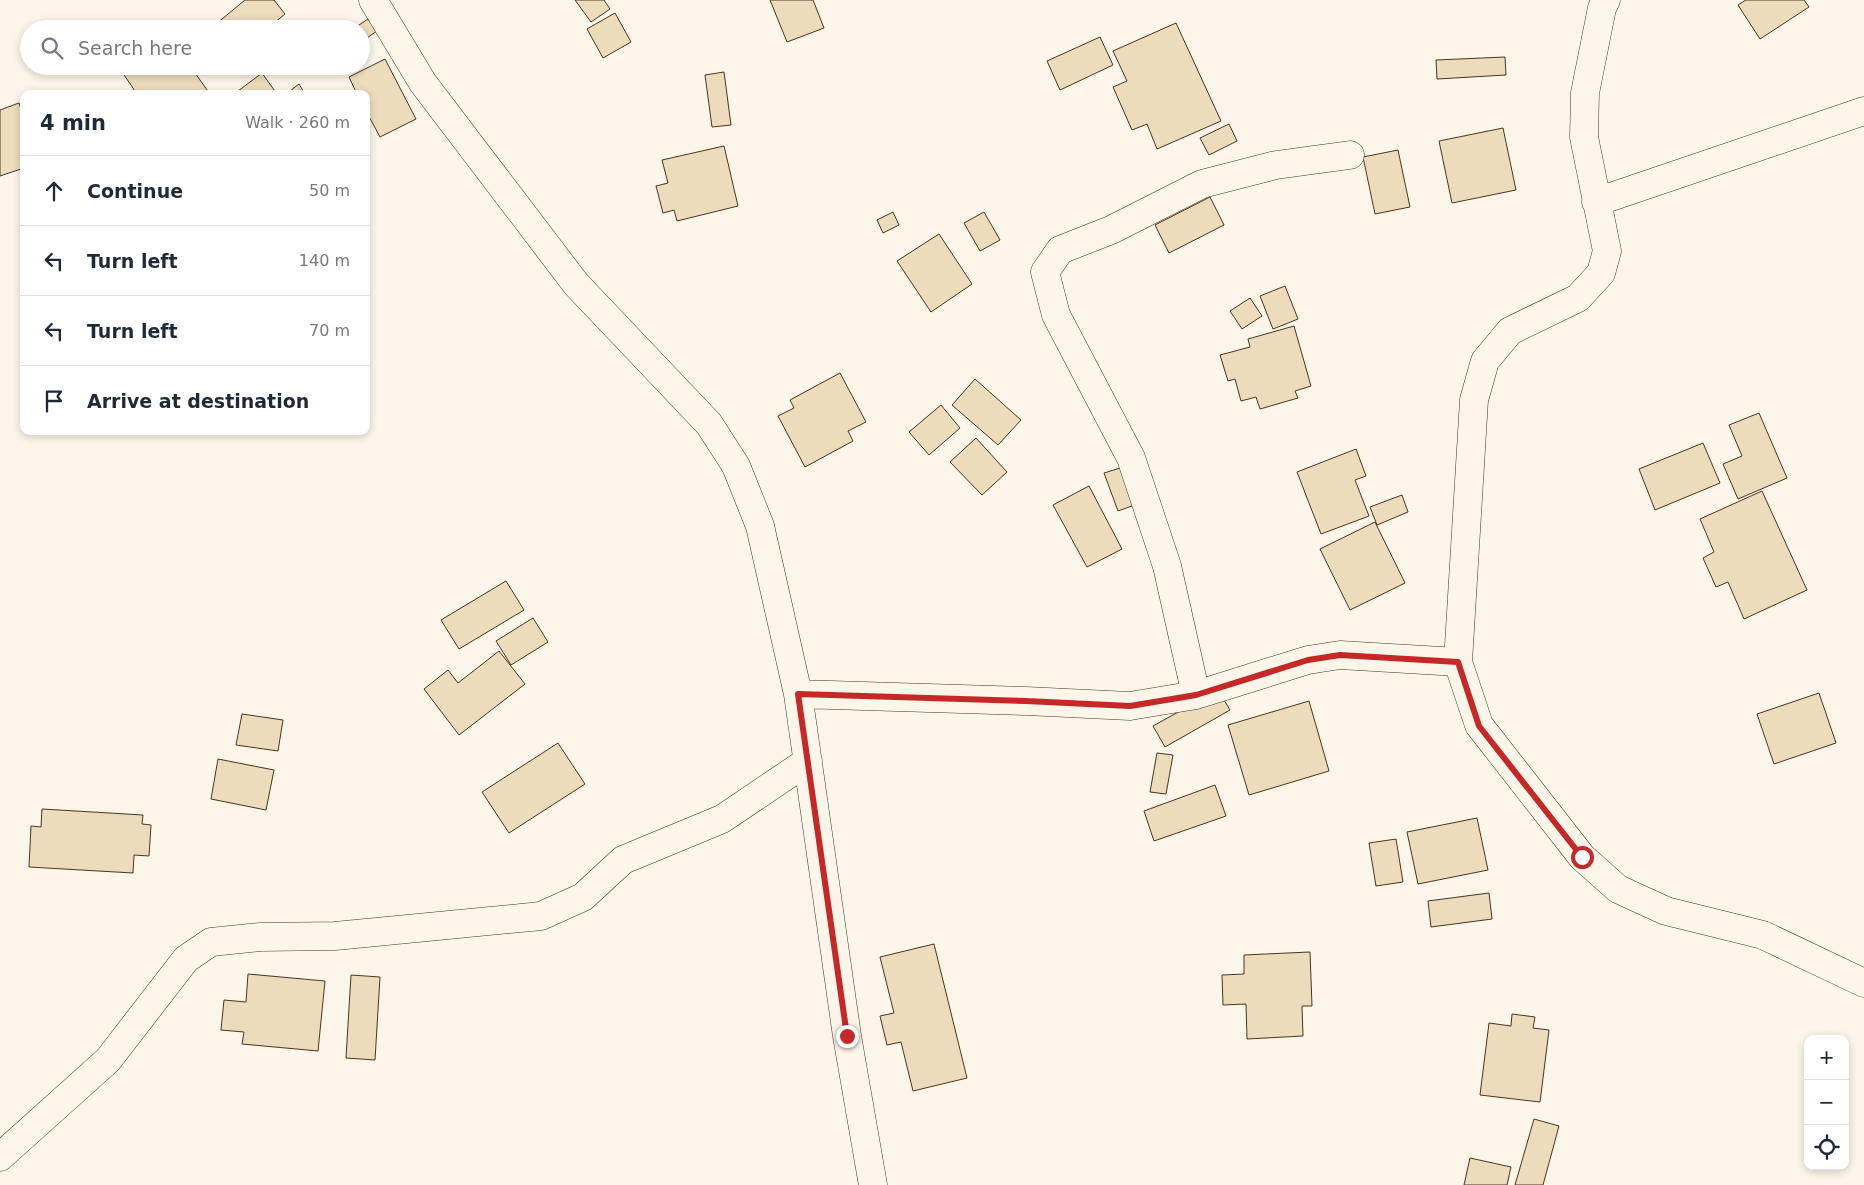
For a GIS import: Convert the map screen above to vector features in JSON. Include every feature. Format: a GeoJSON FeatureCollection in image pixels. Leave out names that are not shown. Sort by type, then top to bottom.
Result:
{"type":"FeatureCollection","features":[{"type":"Feature","properties":{"kind":"street"},"geometry":{"type":"LineString","coordinates":[[373,0],[423,82],[576,284],[709,424],[736,466],[760,526],[798,694],[847,1036],[873,1185]]}},
{"type":"Feature","properties":{"kind":"street"},"geometry":{"type":"LineString","coordinates":[[1606,0],[1602,8],[1585,93],[1584,137],[1607,251],[1602,274],[1578,298],[1510,331],[1484,360],[1474,400],[1458,662],[1479,726],[1582,857],[1618,889],[1666,911],[1763,935],[1864,983]]}},
{"type":"Feature","properties":{"kind":"street"},"geometry":{"type":"LineString","coordinates":[[1596,202],[1864,111]]}},
{"type":"Feature","properties":{"kind":"street"},"geometry":{"type":"LineString","coordinates":[[1196,695],[1166,566],[1131,458],[1056,315],[1045,272],[1060,250],[1110,230],[1202,184],[1276,165],[1350,155]]}},
{"type":"Feature","properties":{"kind":"street"},"geometry":{"type":"LineString","coordinates":[[798,694],[1016,700],[1130,706],[1196,695],[1308,660],[1340,655],[1458,662]]}},
{"type":"Feature","properties":{"kind":"street"},"geometry":{"type":"LineString","coordinates":[[0,1156],[108,1060],[186,959],[211,942],[260,937],[335,936],[540,916],[583,898],[623,860],[722,819],[808,761]]}},
{"type":"Feature","properties":{"kind":"building"},"geometry":{"type":"Polygon","coordinates":[[[245,0],[274,0],[285,14],[278,20],[221,20],[245,0]]]}},
{"type":"Feature","properties":{"kind":"building"},"geometry":{"type":"Polygon","coordinates":[[[575,0],[604,0],[610,9],[591,22],[575,0]]]}},
{"type":"Feature","properties":{"kind":"building"},"geometry":{"type":"Polygon","coordinates":[[[770,0],[813,0],[824,28],[787,42],[770,0]]]}},
{"type":"Feature","properties":{"kind":"building"},"geometry":{"type":"Polygon","coordinates":[[[1746,0],[1804,0],[1809,7],[1760,39],[1738,5],[1746,0]]]}},
{"type":"Feature","properties":{"kind":"building"},"geometry":{"type":"Polygon","coordinates":[[[615,13],[631,42],[603,58],[587,29],[615,13]]]}},
{"type":"Feature","properties":{"kind":"building"},"geometry":{"type":"Polygon","coordinates":[[[370,22],[377,31],[370,36],[370,22]]]}},
{"type":"Feature","properties":{"kind":"building"},"geometry":{"type":"Polygon","coordinates":[[[1176,23],[1221,121],[1157,149],[1147,124],[1132,130],[1113,87],[1127,81],[1113,51],[1176,23]]]}},
{"type":"Feature","properties":{"kind":"building"},"geometry":{"type":"Polygon","coordinates":[[[1100,37],[1113,65],[1060,90],[1047,61],[1100,37]]]}},
{"type":"Feature","properties":{"kind":"building"},"geometry":{"type":"Polygon","coordinates":[[[1505,57],[1506,75],[1437,79],[1436,60],[1505,57]]]}},
{"type":"Feature","properties":{"kind":"building"},"geometry":{"type":"Polygon","coordinates":[[[385,59],[416,119],[380,137],[370,118],[370,90],[355,90],[349,77],[353,75],[370,75],[370,66],[385,59]]]}},
{"type":"Feature","properties":{"kind":"building"},"geometry":{"type":"Polygon","coordinates":[[[724,72],[731,125],[712,127],[705,75],[724,72]]]}},
{"type":"Feature","properties":{"kind":"building"},"geometry":{"type":"Polygon","coordinates":[[[124,75],[196,75],[207,90],[134,90],[124,75]]]}},
{"type":"Feature","properties":{"kind":"building"},"geometry":{"type":"Polygon","coordinates":[[[259,75],[263,75],[274,90],[239,90],[259,75]]]}},
{"type":"Feature","properties":{"kind":"building"},"geometry":{"type":"Polygon","coordinates":[[[299,84],[303,90],[291,90],[299,84]]]}},
{"type":"Feature","properties":{"kind":"building"},"geometry":{"type":"Polygon","coordinates":[[[19,103],[20,106],[20,169],[0,176],[0,110],[19,103]]]}},
{"type":"Feature","properties":{"kind":"building"},"geometry":{"type":"Polygon","coordinates":[[[1229,124],[1237,141],[1209,155],[1200,138],[1229,124]]]}},
{"type":"Feature","properties":{"kind":"building"},"geometry":{"type":"Polygon","coordinates":[[[1503,128],[1516,190],[1452,203],[1439,141],[1503,128]]]}},
{"type":"Feature","properties":{"kind":"building"},"geometry":{"type":"Polygon","coordinates":[[[724,146],[738,206],[677,221],[674,210],[663,213],[656,186],[668,183],[662,160],[724,146]]]}},
{"type":"Feature","properties":{"kind":"building"},"geometry":{"type":"Polygon","coordinates":[[[1398,150],[1410,207],[1375,214],[1363,157],[1398,150]]]}},
{"type":"Feature","properties":{"kind":"building"},"geometry":{"type":"Polygon","coordinates":[[[1210,197],[1224,225],[1169,253],[1155,225],[1210,197]]]}},
{"type":"Feature","properties":{"kind":"building"},"geometry":{"type":"Polygon","coordinates":[[[893,212],[899,225],[883,233],[877,220],[893,212]]]}},
{"type":"Feature","properties":{"kind":"building"},"geometry":{"type":"Polygon","coordinates":[[[984,212],[1000,240],[980,251],[964,223],[984,212]]]}},
{"type":"Feature","properties":{"kind":"building"},"geometry":{"type":"Polygon","coordinates":[[[939,234],[972,284],[931,312],[897,261],[939,234]]]}},
{"type":"Feature","properties":{"kind":"building"},"geometry":{"type":"Polygon","coordinates":[[[1285,286],[1298,319],[1273,329],[1260,296],[1285,286]]]}},
{"type":"Feature","properties":{"kind":"building"},"geometry":{"type":"Polygon","coordinates":[[[1250,298],[1262,316],[1242,329],[1230,311],[1250,298]]]}},
{"type":"Feature","properties":{"kind":"building"},"geometry":{"type":"Polygon","coordinates":[[[1294,326],[1311,386],[1295,391],[1298,398],[1260,409],[1256,397],[1241,401],[1235,379],[1228,381],[1220,355],[1250,347],[1248,339],[1294,326]]]}},
{"type":"Feature","properties":{"kind":"building"},"geometry":{"type":"Polygon","coordinates":[[[840,373],[866,422],[848,431],[853,441],[805,467],[778,416],[794,408],[790,400],[840,373]]]}},
{"type":"Feature","properties":{"kind":"building"},"geometry":{"type":"Polygon","coordinates":[[[975,379],[1021,420],[998,445],[952,405],[975,379]]]}},
{"type":"Feature","properties":{"kind":"building"},"geometry":{"type":"Polygon","coordinates":[[[941,405],[960,428],[929,455],[909,432],[941,405]]]}},
{"type":"Feature","properties":{"kind":"building"},"geometry":{"type":"Polygon","coordinates":[[[1759,413],[1787,478],[1738,499],[1723,464],[1742,456],[1729,425],[1759,413]]]}},
{"type":"Feature","properties":{"kind":"building"},"geometry":{"type":"Polygon","coordinates":[[[976,438],[1007,472],[982,495],[950,462],[976,438]]]}},
{"type":"Feature","properties":{"kind":"building"},"geometry":{"type":"Polygon","coordinates":[[[1703,443],[1720,483],[1655,510],[1639,469],[1703,443]]]}},
{"type":"Feature","properties":{"kind":"building"},"geometry":{"type":"Polygon","coordinates":[[[1356,449],[1366,476],[1355,480],[1369,516],[1321,534],[1297,472],[1356,449]]]}},
{"type":"Feature","properties":{"kind":"building"},"geometry":{"type":"Polygon","coordinates":[[[1130,465],[1143,502],[1118,511],[1104,473],[1130,465]]]}},
{"type":"Feature","properties":{"kind":"building"},"geometry":{"type":"Polygon","coordinates":[[[1089,486],[1122,549],[1087,567],[1053,505],[1089,486]]]}},
{"type":"Feature","properties":{"kind":"building"},"geometry":{"type":"Polygon","coordinates":[[[1762,491],[1807,590],[1744,619],[1728,582],[1716,587],[1703,558],[1714,552],[1700,519],[1762,491]]]}},
{"type":"Feature","properties":{"kind":"building"},"geometry":{"type":"Polygon","coordinates":[[[1402,495],[1408,512],[1377,525],[1370,507],[1402,495]]]}},
{"type":"Feature","properties":{"kind":"building"},"geometry":{"type":"Polygon","coordinates":[[[1375,522],[1405,583],[1350,610],[1320,549],[1375,522]]]}},
{"type":"Feature","properties":{"kind":"building"},"geometry":{"type":"Polygon","coordinates":[[[506,581],[524,610],[459,649],[441,620],[506,581]]]}},
{"type":"Feature","properties":{"kind":"building"},"geometry":{"type":"Polygon","coordinates":[[[533,618],[548,642],[511,665],[496,641],[533,618]]]}},
{"type":"Feature","properties":{"kind":"building"},"geometry":{"type":"Polygon","coordinates":[[[499,651],[525,684],[459,735],[424,689],[448,670],[458,683],[499,651]]]}},
{"type":"Feature","properties":{"kind":"building"},"geometry":{"type":"Polygon","coordinates":[[[1218,690],[1230,710],[1165,747],[1153,726],[1218,690]]]}},
{"type":"Feature","properties":{"kind":"building"},"geometry":{"type":"Polygon","coordinates":[[[1819,693],[1836,743],[1774,764],[1757,714],[1819,693]]]}},
{"type":"Feature","properties":{"kind":"building"},"geometry":{"type":"Polygon","coordinates":[[[1309,701],[1329,771],[1249,795],[1228,725],[1309,701]]]}},
{"type":"Feature","properties":{"kind":"building"},"geometry":{"type":"Polygon","coordinates":[[[242,714],[283,720],[278,751],[236,745],[242,714]]]}},
{"type":"Feature","properties":{"kind":"building"},"geometry":{"type":"Polygon","coordinates":[[[558,743],[585,784],[509,833],[482,792],[558,743]]]}},
{"type":"Feature","properties":{"kind":"building"},"geometry":{"type":"Polygon","coordinates":[[[1157,753],[1173,755],[1166,794],[1150,792],[1157,753]]]}},
{"type":"Feature","properties":{"kind":"building"},"geometry":{"type":"Polygon","coordinates":[[[218,759],[274,770],[266,810],[211,799],[218,759]]]}},
{"type":"Feature","properties":{"kind":"building"},"geometry":{"type":"Polygon","coordinates":[[[1215,785],[1226,816],[1154,841],[1144,811],[1215,785]]]}},
{"type":"Feature","properties":{"kind":"building"},"geometry":{"type":"Polygon","coordinates":[[[42,809],[143,815],[142,824],[151,825],[149,856],[134,855],[133,873],[29,867],[31,826],[41,827],[42,809]]]}},
{"type":"Feature","properties":{"kind":"building"},"geometry":{"type":"Polygon","coordinates":[[[1477,818],[1488,870],[1418,884],[1407,832],[1477,818]]]}},
{"type":"Feature","properties":{"kind":"building"},"geometry":{"type":"Polygon","coordinates":[[[1396,839],[1403,882],[1376,886],[1369,843],[1396,839]]]}},
{"type":"Feature","properties":{"kind":"building"},"geometry":{"type":"Polygon","coordinates":[[[1489,893],[1492,919],[1431,927],[1428,901],[1489,893]]]}},
{"type":"Feature","properties":{"kind":"building"},"geometry":{"type":"Polygon","coordinates":[[[934,944],[967,1078],[913,1091],[901,1042],[887,1045],[880,1016],[894,1013],[880,957],[934,944]]]}},
{"type":"Feature","properties":{"kind":"building"},"geometry":{"type":"Polygon","coordinates":[[[1310,952],[1312,1006],[1302,1006],[1303,1036],[1247,1039],[1246,1004],[1223,1005],[1222,975],[1244,974],[1244,955],[1310,952]]]}},
{"type":"Feature","properties":{"kind":"building"},"geometry":{"type":"Polygon","coordinates":[[[248,974],[325,981],[318,1051],[242,1044],[244,1032],[221,1030],[224,1000],[246,1002],[248,974]]]}},
{"type":"Feature","properties":{"kind":"building"},"geometry":{"type":"Polygon","coordinates":[[[351,975],[380,977],[375,1060],[346,1058],[351,975]]]}},
{"type":"Feature","properties":{"kind":"building"},"geometry":{"type":"Polygon","coordinates":[[[1512,1014],[1535,1017],[1533,1028],[1549,1030],[1540,1102],[1480,1095],[1489,1023],[1511,1026],[1512,1014]]]}},
{"type":"Feature","properties":{"kind":"building"},"geometry":{"type":"Polygon","coordinates":[[[1534,1119],[1559,1126],[1543,1185],[1515,1185],[1534,1119]]]}},
{"type":"Feature","properties":{"kind":"building"},"geometry":{"type":"Polygon","coordinates":[[[1470,1158],[1511,1167],[1507,1185],[1464,1185],[1470,1158]]]}},
{"type":"Feature","properties":{"kind":"route"},"geometry":{"type":"LineString","coordinates":[[847,1036],[798,694],[1130,706],[1196,695],[1308,660],[1340,655],[1458,662],[1479,726],[1582,857]]}}]}
